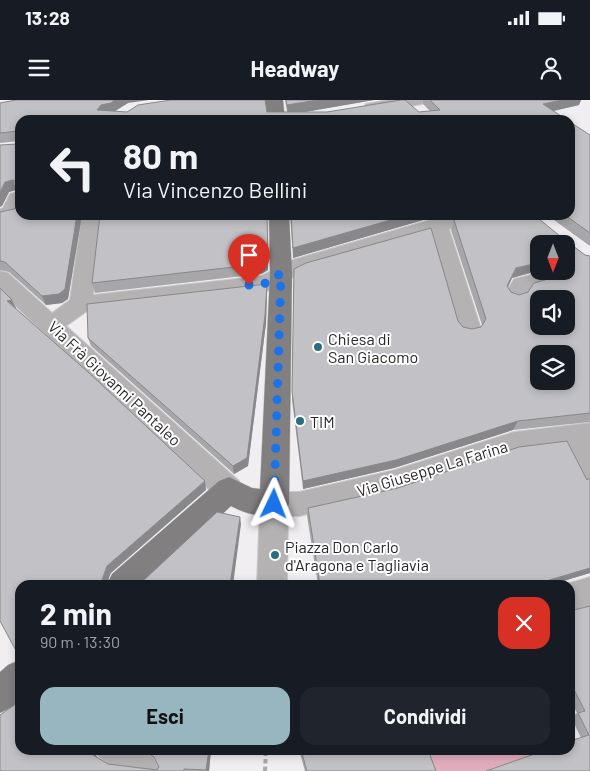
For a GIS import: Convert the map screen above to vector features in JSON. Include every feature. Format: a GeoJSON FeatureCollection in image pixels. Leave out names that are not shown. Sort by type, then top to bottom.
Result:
{"type":"FeatureCollection","features":[{"type":"Feature","properties":{"kind":"main road"},"geometry":{"type":"LineString","coordinates":[[274,100],[276,115]]}},
{"type":"Feature","properties":{"kind":"main road"},"geometry":{"type":"LineString","coordinates":[[129,580],[229,490],[247,500],[274,504],[281,273],[279,220]]}},
{"type":"Feature","properties":{"kind":"street"},"geometry":{"type":"LineString","coordinates":[[352,111],[412,104]]}},
{"type":"Feature","properties":{"kind":"street"},"geometry":{"type":"LineString","coordinates":[[0,215],[11,213],[15,203]]}},
{"type":"Feature","properties":{"kind":"street"},"geometry":{"type":"LineString","coordinates":[[80,304],[91,220]]}},
{"type":"Feature","properties":{"kind":"street"},"geometry":{"type":"LineString","coordinates":[[52,324],[80,304],[267,283],[281,273],[297,266],[456,220]]}},
{"type":"Feature","properties":{"kind":"street"},"geometry":{"type":"LineString","coordinates":[[437,225],[457,284],[469,329]]}},
{"type":"Feature","properties":{"kind":"street","name":"Via Frà Giovanni Pantaleo"},"geometry":{"type":"LineString","coordinates":[[0,278],[52,324],[229,490]]}},
{"type":"Feature","properties":{"kind":"street"},"geometry":{"type":"LineString","coordinates":[[516,295],[522,284],[538,282],[539,280]]}},
{"type":"Feature","properties":{"kind":"street"},"geometry":{"type":"LineString","coordinates":[[584,435],[590,471]]}},
{"type":"Feature","properties":{"kind":"street","name":"Via Giuseppe La Farina"},"geometry":{"type":"LineString","coordinates":[[274,504],[300,504],[395,482],[514,443],[584,435]]}},
{"type":"Feature","properties":{"kind":"street"},"geometry":{"type":"LineString","coordinates":[[272,580],[274,504]]}},
{"type":"Feature","properties":{"kind":"street"},"geometry":{"type":"LineString","coordinates":[[575,596],[590,592]]}},
{"type":"Feature","properties":{"kind":"street"},"geometry":{"type":"LineString","coordinates":[[119,755],[143,771]]}},
{"type":"Feature","properties":{"kind":"path"},"geometry":{"type":"LineString","coordinates":[[265,771],[266,755]]}},
{"type":"Feature","properties":{"kind":"shaded area"},"geometry":{"type":"Polygon","coordinates":[[[425,755],[535,755],[490,771],[431,771],[425,755]]]}},
{"type":"Feature","properties":{"kind":"building"},"geometry":{"type":"Polygon","coordinates":[[[16,100],[115,100],[101,105],[97,110],[127,112],[138,105],[171,100],[265,100],[267,112],[327,112],[405,100],[419,112],[440,110],[430,100],[562,100],[543,104],[560,115],[15,115],[15,131],[0,133],[0,103],[16,100]]]}},
{"type":"Feature","properties":{"kind":"building"},"geometry":{"type":"Polygon","coordinates":[[[286,100],[318,100],[287,105],[286,100]]]}},
{"type":"Feature","properties":{"kind":"building"},"geometry":{"type":"Polygon","coordinates":[[[575,125],[590,135],[590,233],[572,220],[575,220],[575,125]]]}},
{"type":"Feature","properties":{"kind":"building"},"geometry":{"type":"Polygon","coordinates":[[[15,144],[15,181],[5,182],[0,192],[0,145],[15,144]]]}},
{"type":"Feature","properties":{"kind":"building"},"geometry":{"type":"Polygon","coordinates":[[[14,209],[15,220],[76,220],[65,289],[59,294],[42,296],[5,262],[0,261],[0,212],[14,209]]]}},
{"type":"Feature","properties":{"kind":"building"},"geometry":{"type":"Polygon","coordinates":[[[99,220],[267,220],[268,261],[261,264],[92,283],[99,220]]]}},
{"type":"Feature","properties":{"kind":"building"},"geometry":{"type":"Polygon","coordinates":[[[291,220],[391,220],[293,248],[291,220]]]}},
{"type":"Feature","properties":{"kind":"building"},"geometry":{"type":"Polygon","coordinates":[[[454,220],[540,220],[559,235],[530,235],[530,265],[516,268],[507,286],[511,292],[519,295],[528,292],[534,283],[545,280],[575,280],[575,248],[585,255],[590,256],[590,413],[518,421],[396,460],[303,481],[292,391],[294,269],[306,263],[431,228],[458,321],[463,327],[472,329],[481,327],[486,319],[454,220]]]}},
{"type":"Feature","properties":{"kind":"building"},"geometry":{"type":"Polygon","coordinates":[[[267,284],[265,315],[247,458],[233,466],[88,338],[87,304],[267,284]]]}},
{"type":"Feature","properties":{"kind":"building"},"geometry":{"type":"Polygon","coordinates":[[[0,288],[12,300],[7,301],[88,372],[205,481],[107,566],[102,580],[15,580],[15,649],[0,621],[0,288]]]}},
{"type":"Feature","properties":{"kind":"building"},"geometry":{"type":"Polygon","coordinates":[[[567,441],[587,480],[590,478],[590,568],[550,580],[319,580],[308,508],[398,488],[519,447],[567,441]]]}},
{"type":"Feature","properties":{"kind":"building"},"geometry":{"type":"Polygon","coordinates":[[[217,512],[240,517],[231,580],[144,580],[217,512]]]}},
{"type":"Feature","properties":{"kind":"building"},"geometry":{"type":"Polygon","coordinates":[[[590,606],[590,771],[486,771],[532,755],[575,755],[575,739],[589,735],[578,713],[585,711],[575,692],[575,610],[590,606]]]}},
{"type":"Feature","properties":{"kind":"building"},"geometry":{"type":"Polygon","coordinates":[[[15,704],[15,755],[93,755],[108,764],[157,770],[159,767],[151,755],[208,755],[206,770],[0,771],[0,715],[15,704]]]}},
{"type":"Feature","properties":{"kind":"building"},"geometry":{"type":"Polygon","coordinates":[[[302,755],[430,755],[436,771],[307,771],[302,755]]]}},
{"type":"Feature","properties":{"kind":"place","name":"Chiesa di San Giacomo"},"geometry":{"type":"Point","coordinates":[318,347]}},
{"type":"Feature","properties":{"kind":"place","name":"TIM"},"geometry":{"type":"Point","coordinates":[300,421]}},
{"type":"Feature","properties":{"kind":"place","name":"Piazza Don Carlo d'Aragona e Tagliavia"},"geometry":{"type":"Point","coordinates":[275,555]}},
{"type":"Feature","properties":{"kind":"route"},"geometry":{"type":"LineString","coordinates":[[249,285],[267,283],[281,273],[274,504]]}}]}
